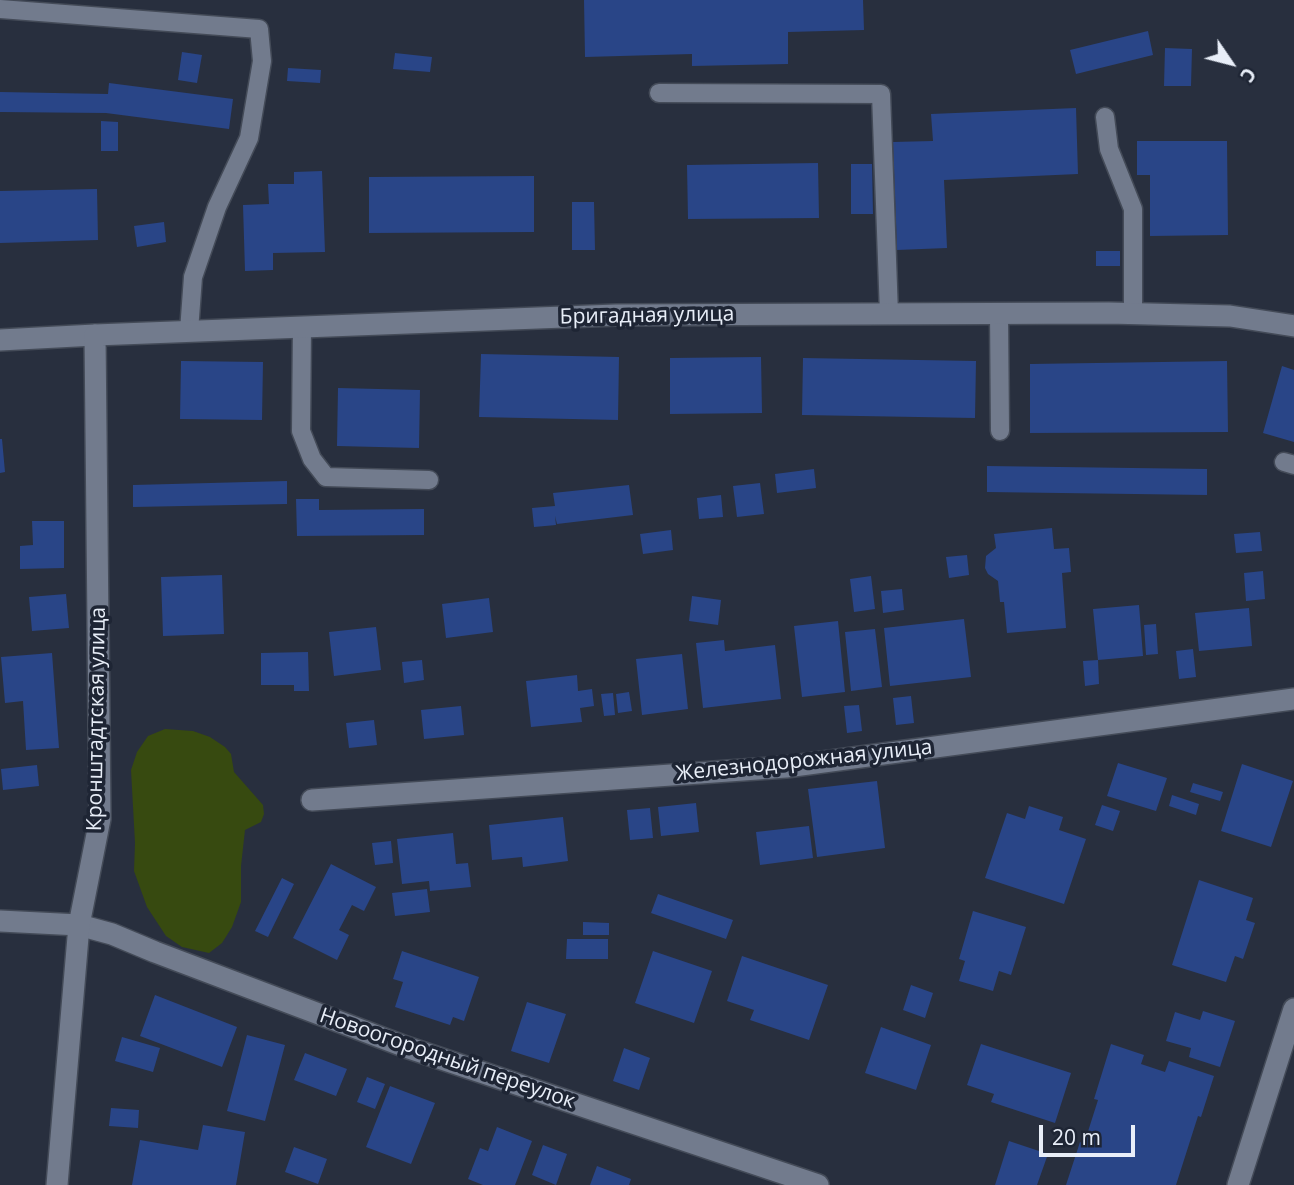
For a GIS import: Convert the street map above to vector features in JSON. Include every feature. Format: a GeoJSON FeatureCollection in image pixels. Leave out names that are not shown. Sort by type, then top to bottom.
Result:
{"type":"FeatureCollection","features":[{"type":"Feature","properties":{"kind":"street","name":"Бригадная улица"},"geometry":{"type":"LineString","coordinates":[[0,340],[617,315],[1133,314],[1230,316],[1294,326]]}},
{"type":"Feature","properties":{"kind":"street","name":"Кронштадтская улица"},"geometry":{"type":"LineString","coordinates":[[57,1185],[79,925],[100,819],[95,335]]}},
{"type":"Feature","properties":{"kind":"street","name":"Железнодорожная улица"},"geometry":{"type":"LineString","coordinates":[[312,800],[786,767],[1294,699]]}},
{"type":"Feature","properties":{"kind":"street"},"geometry":{"type":"LineString","coordinates":[[0,921],[79,925]]}},
{"type":"Feature","properties":{"kind":"street","name":"Новоогородный переулок"},"geometry":{"type":"LineString","coordinates":[[79,925],[112,934],[406,1047],[818,1185]]}},
{"type":"Feature","properties":{"kind":"street"},"geometry":{"type":"LineString","coordinates":[[1238,1185],[1294,1009]]}},
{"type":"Feature","properties":{"kind":"lane"},"geometry":{"type":"LineString","coordinates":[[0,9],[258,29],[262,61],[249,138],[217,207],[193,277],[189,331]]}},
{"type":"Feature","properties":{"kind":"lane"},"geometry":{"type":"LineString","coordinates":[[659,93],[881,94],[889,314]]}},
{"type":"Feature","properties":{"kind":"lane"},"geometry":{"type":"LineString","coordinates":[[1105,117],[1109,149],[1133,209],[1133,314]]}},
{"type":"Feature","properties":{"kind":"lane"},"geometry":{"type":"LineString","coordinates":[[999,313],[1000,431]]}},
{"type":"Feature","properties":{"kind":"lane"},"geometry":{"type":"LineString","coordinates":[[302,327],[302,430],[312,459],[326,477],[429,480]]}},
{"type":"Feature","properties":{"kind":"green space"},"geometry":{"type":"Polygon","coordinates":[[[165,729],[193,731],[210,737],[225,747],[231,754],[234,772],[263,805],[261,822],[245,830],[241,902],[232,927],[222,943],[209,953],[182,947],[166,936],[147,907],[134,871],[131,770],[137,752],[148,736],[165,729]]]}},
{"type":"Feature","properties":{"kind":"building"},"geometry":{"type":"Polygon","coordinates":[[[584,0],[863,0],[864,30],[788,32],[788,64],[692,66],[692,54],[585,57],[584,0]]]}},
{"type":"Feature","properties":{"kind":"building"},"geometry":{"type":"Polygon","coordinates":[[[1148,31],[1153,55],[1076,74],[1070,50],[1148,31]]]}},
{"type":"Feature","properties":{"kind":"building"},"geometry":{"type":"Polygon","coordinates":[[[1165,48],[1192,49],[1191,86],[1164,86],[1165,48]]]}},
{"type":"Feature","properties":{"kind":"building"},"geometry":{"type":"Polygon","coordinates":[[[182,52],[202,55],[197,83],[178,80],[182,52]]]}},
{"type":"Feature","properties":{"kind":"building"},"geometry":{"type":"Polygon","coordinates":[[[395,53],[432,57],[430,72],[393,69],[395,53]]]}},
{"type":"Feature","properties":{"kind":"building"},"geometry":{"type":"Polygon","coordinates":[[[288,68],[321,70],[320,83],[287,81],[288,68]]]}},
{"type":"Feature","properties":{"kind":"building"},"geometry":{"type":"Polygon","coordinates":[[[109,83],[233,99],[229,129],[106,113],[0,112],[0,92],[108,94],[109,83]]]}},
{"type":"Feature","properties":{"kind":"building"},"geometry":{"type":"Polygon","coordinates":[[[1076,108],[1078,174],[944,180],[947,248],[897,250],[893,142],[933,141],[931,114],[1076,108]]]}},
{"type":"Feature","properties":{"kind":"building"},"geometry":{"type":"Polygon","coordinates":[[[101,121],[118,122],[118,151],[101,151],[101,121]]]}},
{"type":"Feature","properties":{"kind":"building"},"geometry":{"type":"Polygon","coordinates":[[[1137,141],[1227,141],[1228,235],[1150,236],[1150,175],[1137,175],[1137,141]]]}},
{"type":"Feature","properties":{"kind":"building"},"geometry":{"type":"Polygon","coordinates":[[[818,163],[819,218],[688,219],[687,165],[818,163]]]}},
{"type":"Feature","properties":{"kind":"building"},"geometry":{"type":"Polygon","coordinates":[[[851,164],[872,164],[873,214],[851,214],[851,164]]]}},
{"type":"Feature","properties":{"kind":"building"},"geometry":{"type":"Polygon","coordinates":[[[322,171],[325,252],[273,253],[273,270],[245,271],[243,205],[269,204],[268,184],[294,184],[294,172],[322,171]]]}},
{"type":"Feature","properties":{"kind":"building"},"geometry":{"type":"Polygon","coordinates":[[[534,176],[534,232],[369,233],[369,177],[534,176]]]}},
{"type":"Feature","properties":{"kind":"building"},"geometry":{"type":"Polygon","coordinates":[[[97,189],[98,240],[0,243],[0,191],[97,189]]]}},
{"type":"Feature","properties":{"kind":"building"},"geometry":{"type":"Polygon","coordinates":[[[572,202],[594,202],[595,250],[572,250],[572,202]]]}},
{"type":"Feature","properties":{"kind":"building"},"geometry":{"type":"Polygon","coordinates":[[[164,222],[166,242],[137,247],[134,226],[164,222]]]}},
{"type":"Feature","properties":{"kind":"building"},"geometry":{"type":"Polygon","coordinates":[[[1096,251],[1120,251],[1120,266],[1096,266],[1096,251]]]}},
{"type":"Feature","properties":{"kind":"building"},"geometry":{"type":"Polygon","coordinates":[[[481,354],[619,357],[618,420],[479,417],[481,354]]]}},
{"type":"Feature","properties":{"kind":"building"},"geometry":{"type":"Polygon","coordinates":[[[761,357],[762,413],[670,414],[670,358],[761,357]]]}},
{"type":"Feature","properties":{"kind":"building"},"geometry":{"type":"Polygon","coordinates":[[[803,358],[976,361],[975,418],[802,415],[803,358]]]}},
{"type":"Feature","properties":{"kind":"building"},"geometry":{"type":"Polygon","coordinates":[[[181,361],[263,362],[262,420],[180,419],[181,361]]]}},
{"type":"Feature","properties":{"kind":"building"},"geometry":{"type":"Polygon","coordinates":[[[1227,361],[1228,432],[1030,433],[1030,364],[1227,361]]]}},
{"type":"Feature","properties":{"kind":"building"},"geometry":{"type":"Polygon","coordinates":[[[1282,366],[1294,370],[1294,442],[1263,433],[1282,366]]]}},
{"type":"Feature","properties":{"kind":"building"},"geometry":{"type":"Polygon","coordinates":[[[338,388],[420,390],[419,448],[337,446],[338,388]]]}},
{"type":"Feature","properties":{"kind":"building"},"geometry":{"type":"Polygon","coordinates":[[[0,439],[5,472],[0,473],[0,439]]]}},
{"type":"Feature","properties":{"kind":"building"},"geometry":{"type":"Polygon","coordinates":[[[987,466],[1207,469],[1207,495],[987,492],[987,466]]]}},
{"type":"Feature","properties":{"kind":"building"},"geometry":{"type":"Polygon","coordinates":[[[814,469],[816,488],[777,493],[775,474],[814,469]]]}},
{"type":"Feature","properties":{"kind":"building"},"geometry":{"type":"Polygon","coordinates":[[[287,481],[287,504],[133,507],[133,485],[287,481]]]}},
{"type":"Feature","properties":{"kind":"building"},"geometry":{"type":"Polygon","coordinates":[[[760,483],[764,514],[737,517],[733,486],[760,483]]]}},
{"type":"Feature","properties":{"kind":"building"},"geometry":{"type":"Polygon","coordinates":[[[629,485],[633,515],[557,524],[555,516],[556,525],[534,527],[532,508],[555,506],[553,493],[629,485]]]}},
{"type":"Feature","properties":{"kind":"building"},"geometry":{"type":"Polygon","coordinates":[[[721,495],[723,517],[699,519],[697,498],[721,495]]]}},
{"type":"Feature","properties":{"kind":"building"},"geometry":{"type":"Polygon","coordinates":[[[296,499],[319,499],[319,510],[424,509],[424,535],[297,536],[296,499]]]}},
{"type":"Feature","properties":{"kind":"building"},"geometry":{"type":"Polygon","coordinates":[[[32,521],[64,521],[64,568],[20,569],[20,546],[33,545],[32,521]]]}},
{"type":"Feature","properties":{"kind":"building"},"geometry":{"type":"Polygon","coordinates":[[[1052,528],[1054,549],[1069,548],[1071,572],[1062,573],[1066,628],[1007,633],[1004,602],[1000,602],[998,581],[988,574],[985,568],[986,556],[996,548],[994,534],[1052,528]]]}},
{"type":"Feature","properties":{"kind":"building"},"geometry":{"type":"Polygon","coordinates":[[[671,530],[673,550],[643,554],[640,534],[671,530]]]}},
{"type":"Feature","properties":{"kind":"building"},"geometry":{"type":"Polygon","coordinates":[[[1260,532],[1262,551],[1236,553],[1234,534],[1260,532]]]}},
{"type":"Feature","properties":{"kind":"building"},"geometry":{"type":"Polygon","coordinates":[[[967,555],[969,575],[949,578],[946,557],[967,555]]]}},
{"type":"Feature","properties":{"kind":"building"},"geometry":{"type":"Polygon","coordinates":[[[1263,571],[1265,599],[1246,601],[1244,573],[1263,571]]]}},
{"type":"Feature","properties":{"kind":"building"},"geometry":{"type":"Polygon","coordinates":[[[222,575],[224,634],[163,636],[161,577],[222,575]]]}},
{"type":"Feature","properties":{"kind":"building"},"geometry":{"type":"Polygon","coordinates":[[[871,576],[875,609],[854,612],[850,579],[871,576]]]}},
{"type":"Feature","properties":{"kind":"building"},"geometry":{"type":"Polygon","coordinates":[[[902,589],[904,610],[883,613],[881,591],[902,589]]]}},
{"type":"Feature","properties":{"kind":"building"},"geometry":{"type":"Polygon","coordinates":[[[66,594],[69,628],[32,631],[29,597],[66,594]]]}},
{"type":"Feature","properties":{"kind":"building"},"geometry":{"type":"Polygon","coordinates":[[[692,596],[721,600],[718,625],[689,621],[692,596]]]}},
{"type":"Feature","properties":{"kind":"building"},"geometry":{"type":"Polygon","coordinates":[[[489,598],[493,632],[446,638],[442,604],[489,598]]]}},
{"type":"Feature","properties":{"kind":"building"},"geometry":{"type":"Polygon","coordinates":[[[1139,605],[1143,656],[1098,660],[1093,609],[1139,605]]]}},
{"type":"Feature","properties":{"kind":"building"},"geometry":{"type":"Polygon","coordinates":[[[1249,608],[1252,646],[1199,651],[1195,613],[1249,608]]]}},
{"type":"Feature","properties":{"kind":"building"},"geometry":{"type":"Polygon","coordinates":[[[964,619],[971,677],[890,686],[884,628],[964,619]]]}},
{"type":"Feature","properties":{"kind":"building"},"geometry":{"type":"Polygon","coordinates":[[[838,621],[845,692],[802,697],[794,626],[838,621]]]}},
{"type":"Feature","properties":{"kind":"building"},"geometry":{"type":"Polygon","coordinates":[[[1156,624],[1158,654],[1146,655],[1144,625],[1156,624]]]}},
{"type":"Feature","properties":{"kind":"building"},"geometry":{"type":"Polygon","coordinates":[[[376,627],[381,670],[334,676],[329,632],[376,627]]]}},
{"type":"Feature","properties":{"kind":"building"},"geometry":{"type":"Polygon","coordinates":[[[875,629],[882,687],[851,691],[845,632],[875,629]]]}},
{"type":"Feature","properties":{"kind":"building"},"geometry":{"type":"Polygon","coordinates":[[[724,640],[725,651],[775,645],[781,699],[703,708],[696,643],[724,640]]]}},
{"type":"Feature","properties":{"kind":"building"},"geometry":{"type":"Polygon","coordinates":[[[1193,649],[1196,677],[1179,679],[1176,651],[1193,649]]]}},
{"type":"Feature","properties":{"kind":"building"},"geometry":{"type":"Polygon","coordinates":[[[308,652],[309,691],[294,691],[294,685],[261,685],[261,653],[308,652]]]}},
{"type":"Feature","properties":{"kind":"building"},"geometry":{"type":"Polygon","coordinates":[[[52,653],[59,748],[26,750],[23,701],[5,703],[1,657],[52,653]]]}},
{"type":"Feature","properties":{"kind":"building"},"geometry":{"type":"Polygon","coordinates":[[[682,654],[688,709],[642,715],[636,659],[682,654]]]}},
{"type":"Feature","properties":{"kind":"building"},"geometry":{"type":"Polygon","coordinates":[[[422,660],[424,680],[404,683],[402,662],[422,660]]]}},
{"type":"Feature","properties":{"kind":"building"},"geometry":{"type":"Polygon","coordinates":[[[1098,660],[1099,684],[1085,686],[1083,661],[1098,660]]]}},
{"type":"Feature","properties":{"kind":"building"},"geometry":{"type":"Polygon","coordinates":[[[577,675],[578,691],[592,689],[594,706],[580,708],[582,722],[531,727],[526,681],[577,675]]]}},
{"type":"Feature","properties":{"kind":"building"},"geometry":{"type":"Polygon","coordinates":[[[629,692],[632,711],[618,713],[616,694],[629,692]]]}},
{"type":"Feature","properties":{"kind":"building"},"geometry":{"type":"Polygon","coordinates":[[[613,693],[615,715],[604,716],[601,694],[613,693]]]}},
{"type":"Feature","properties":{"kind":"building"},"geometry":{"type":"Polygon","coordinates":[[[911,696],[914,723],[896,725],[893,698],[911,696]]]}},
{"type":"Feature","properties":{"kind":"building"},"geometry":{"type":"Polygon","coordinates":[[[859,705],[862,731],[847,733],[844,706],[859,705]]]}},
{"type":"Feature","properties":{"kind":"building"},"geometry":{"type":"Polygon","coordinates":[[[461,706],[464,735],[424,739],[421,710],[461,706]]]}},
{"type":"Feature","properties":{"kind":"building"},"geometry":{"type":"Polygon","coordinates":[[[374,720],[377,745],[349,748],[346,723],[374,720]]]}},
{"type":"Feature","properties":{"kind":"building"},"geometry":{"type":"Polygon","coordinates":[[[1118,763],[1167,778],[1156,811],[1107,796],[1118,763]]]}},
{"type":"Feature","properties":{"kind":"building"},"geometry":{"type":"Polygon","coordinates":[[[1242,764],[1293,781],[1271,847],[1221,831],[1242,764]]]}},
{"type":"Feature","properties":{"kind":"building"},"geometry":{"type":"Polygon","coordinates":[[[37,765],[39,786],[3,790],[1,769],[37,765]]]}},
{"type":"Feature","properties":{"kind":"building"},"geometry":{"type":"Polygon","coordinates":[[[877,781],[885,848],[817,857],[808,789],[877,781]]]}},
{"type":"Feature","properties":{"kind":"building"},"geometry":{"type":"Polygon","coordinates":[[[1193,783],[1223,792],[1220,801],[1190,792],[1193,783]]]}},
{"type":"Feature","properties":{"kind":"building"},"geometry":{"type":"Polygon","coordinates":[[[1172,795],[1199,804],[1196,815],[1169,806],[1172,795]]]}},
{"type":"Feature","properties":{"kind":"building"},"geometry":{"type":"Polygon","coordinates":[[[696,803],[699,832],[661,836],[658,807],[696,803]]]}},
{"type":"Feature","properties":{"kind":"building"},"geometry":{"type":"Polygon","coordinates":[[[1102,805],[1120,811],[1113,831],[1095,825],[1102,805]]]}},
{"type":"Feature","properties":{"kind":"building"},"geometry":{"type":"Polygon","coordinates":[[[1029,806],[1063,817],[1059,830],[1086,839],[1064,904],[985,878],[1007,813],[1025,819],[1029,806]]]}},
{"type":"Feature","properties":{"kind":"building"},"geometry":{"type":"Polygon","coordinates":[[[650,808],[653,838],[630,840],[627,810],[650,808]]]}},
{"type":"Feature","properties":{"kind":"building"},"geometry":{"type":"Polygon","coordinates":[[[563,817],[568,861],[523,867],[522,857],[492,860],[489,825],[563,817]]]}},
{"type":"Feature","properties":{"kind":"building"},"geometry":{"type":"Polygon","coordinates":[[[809,826],[813,858],[760,865],[756,832],[809,826]]]}},
{"type":"Feature","properties":{"kind":"building"},"geometry":{"type":"Polygon","coordinates":[[[453,833],[456,864],[468,863],[471,887],[430,891],[429,881],[402,884],[397,839],[453,833]]]}},
{"type":"Feature","properties":{"kind":"building"},"geometry":{"type":"Polygon","coordinates":[[[391,841],[393,863],[375,865],[372,843],[391,841]]]}},
{"type":"Feature","properties":{"kind":"building"},"geometry":{"type":"Polygon","coordinates":[[[331,864],[376,887],[364,911],[352,905],[339,930],[349,935],[337,960],[293,938],[331,864]]]}},
{"type":"Feature","properties":{"kind":"building"},"geometry":{"type":"Polygon","coordinates":[[[282,878],[294,884],[268,937],[255,931],[282,878]]]}},
{"type":"Feature","properties":{"kind":"building"},"geometry":{"type":"Polygon","coordinates":[[[1199,880],[1253,898],[1246,920],[1255,923],[1243,959],[1235,956],[1226,982],[1172,965],[1199,880]]]}},
{"type":"Feature","properties":{"kind":"building"},"geometry":{"type":"Polygon","coordinates":[[[427,889],[430,912],[395,916],[392,893],[427,889]]]}},
{"type":"Feature","properties":{"kind":"building"},"geometry":{"type":"Polygon","coordinates":[[[658,894],[733,920],[726,939],[651,913],[658,894]]]}},
{"type":"Feature","properties":{"kind":"building"},"geometry":{"type":"Polygon","coordinates":[[[973,911],[1026,927],[1011,975],[999,971],[993,991],[959,981],[965,961],[959,959],[973,911]]]}},
{"type":"Feature","properties":{"kind":"building"},"geometry":{"type":"Polygon","coordinates":[[[583,922],[609,923],[609,935],[583,935],[583,922]]]}},
{"type":"Feature","properties":{"kind":"building"},"geometry":{"type":"Polygon","coordinates":[[[567,939],[608,939],[608,959],[566,959],[567,939]]]}},
{"type":"Feature","properties":{"kind":"building"},"geometry":{"type":"Polygon","coordinates":[[[402,951],[479,977],[464,1021],[453,1017],[450,1025],[395,1007],[403,982],[393,979],[402,951]]]}},
{"type":"Feature","properties":{"kind":"building"},"geometry":{"type":"Polygon","coordinates":[[[653,951],[712,971],[694,1023],[635,1003],[653,951]]]}},
{"type":"Feature","properties":{"kind":"building"},"geometry":{"type":"Polygon","coordinates":[[[742,956],[828,985],[809,1040],[750,1020],[754,1010],[727,1001],[742,956]]]}},
{"type":"Feature","properties":{"kind":"building"},"geometry":{"type":"Polygon","coordinates":[[[911,985],[933,993],[925,1018],[903,1010],[911,985]]]}},
{"type":"Feature","properties":{"kind":"building"},"geometry":{"type":"Polygon","coordinates":[[[155,995],[237,1027],[222,1067],[140,1036],[155,995]]]}},
{"type":"Feature","properties":{"kind":"building"},"geometry":{"type":"Polygon","coordinates":[[[527,1002],[566,1014],[549,1063],[511,1051],[527,1002]]]}},
{"type":"Feature","properties":{"kind":"building"},"geometry":{"type":"Polygon","coordinates":[[[1203,1011],[1235,1021],[1220,1067],[1189,1057],[1191,1048],[1166,1041],[1175,1012],[1200,1020],[1203,1011]]]}},
{"type":"Feature","properties":{"kind":"building"},"geometry":{"type":"Polygon","coordinates":[[[881,1027],[931,1045],[916,1090],[865,1073],[881,1027]]]}},
{"type":"Feature","properties":{"kind":"building"},"geometry":{"type":"Polygon","coordinates":[[[247,1035],[285,1045],[265,1121],[227,1111],[247,1035]]]}},
{"type":"Feature","properties":{"kind":"building"},"geometry":{"type":"Polygon","coordinates":[[[122,1037],[160,1048],[153,1072],[115,1061],[122,1037]]]}},
{"type":"Feature","properties":{"kind":"building"},"geometry":{"type":"Polygon","coordinates":[[[981,1044],[1071,1073],[1055,1123],[991,1102],[994,1094],[967,1085],[981,1044]]]}},
{"type":"Feature","properties":{"kind":"building"},"geometry":{"type":"Polygon","coordinates":[[[1111,1044],[1144,1055],[1141,1064],[1165,1072],[1169,1061],[1214,1076],[1176,1185],[1066,1185],[1080,1142],[1084,1144],[1111,1044]]]}},
{"type":"Feature","properties":{"kind":"building"},"geometry":{"type":"Polygon","coordinates":[[[624,1048],[650,1058],[639,1090],[613,1081],[624,1048]]]}},
{"type":"Feature","properties":{"kind":"building"},"geometry":{"type":"Polygon","coordinates":[[[305,1053],[347,1069],[336,1096],[294,1080],[305,1053]]]}},
{"type":"Feature","properties":{"kind":"building"},"geometry":{"type":"Polygon","coordinates":[[[367,1077],[385,1084],[375,1109],[357,1102],[367,1077]]]}},
{"type":"Feature","properties":{"kind":"building"},"geometry":{"type":"Polygon","coordinates":[[[390,1086],[435,1103],[411,1164],[366,1147],[390,1086]]]}},
{"type":"Feature","properties":{"kind":"building"},"geometry":{"type":"Polygon","coordinates":[[[111,1108],[139,1110],[138,1128],[109,1126],[111,1108]]]}},
{"type":"Feature","properties":{"kind":"building"},"geometry":{"type":"Polygon","coordinates":[[[203,1125],[245,1132],[236,1185],[132,1185],[140,1140],[198,1150],[203,1125]]]}},
{"type":"Feature","properties":{"kind":"building"},"geometry":{"type":"Polygon","coordinates":[[[497,1127],[532,1141],[515,1185],[483,1185],[468,1179],[480,1148],[488,1151],[497,1127]]]}},
{"type":"Feature","properties":{"kind":"building"},"geometry":{"type":"Polygon","coordinates":[[[1009,1141],[1048,1154],[1037,1185],[995,1185],[1009,1141]]]}},
{"type":"Feature","properties":{"kind":"building"},"geometry":{"type":"Polygon","coordinates":[[[543,1145],[567,1154],[556,1185],[532,1175],[543,1145]]]}},
{"type":"Feature","properties":{"kind":"building"},"geometry":{"type":"Polygon","coordinates":[[[294,1147],[327,1159],[318,1184],[285,1172],[294,1147]]]}},
{"type":"Feature","properties":{"kind":"building"},"geometry":{"type":"Polygon","coordinates":[[[597,1166],[631,1179],[629,1185],[590,1185],[597,1166]]]}}]}
